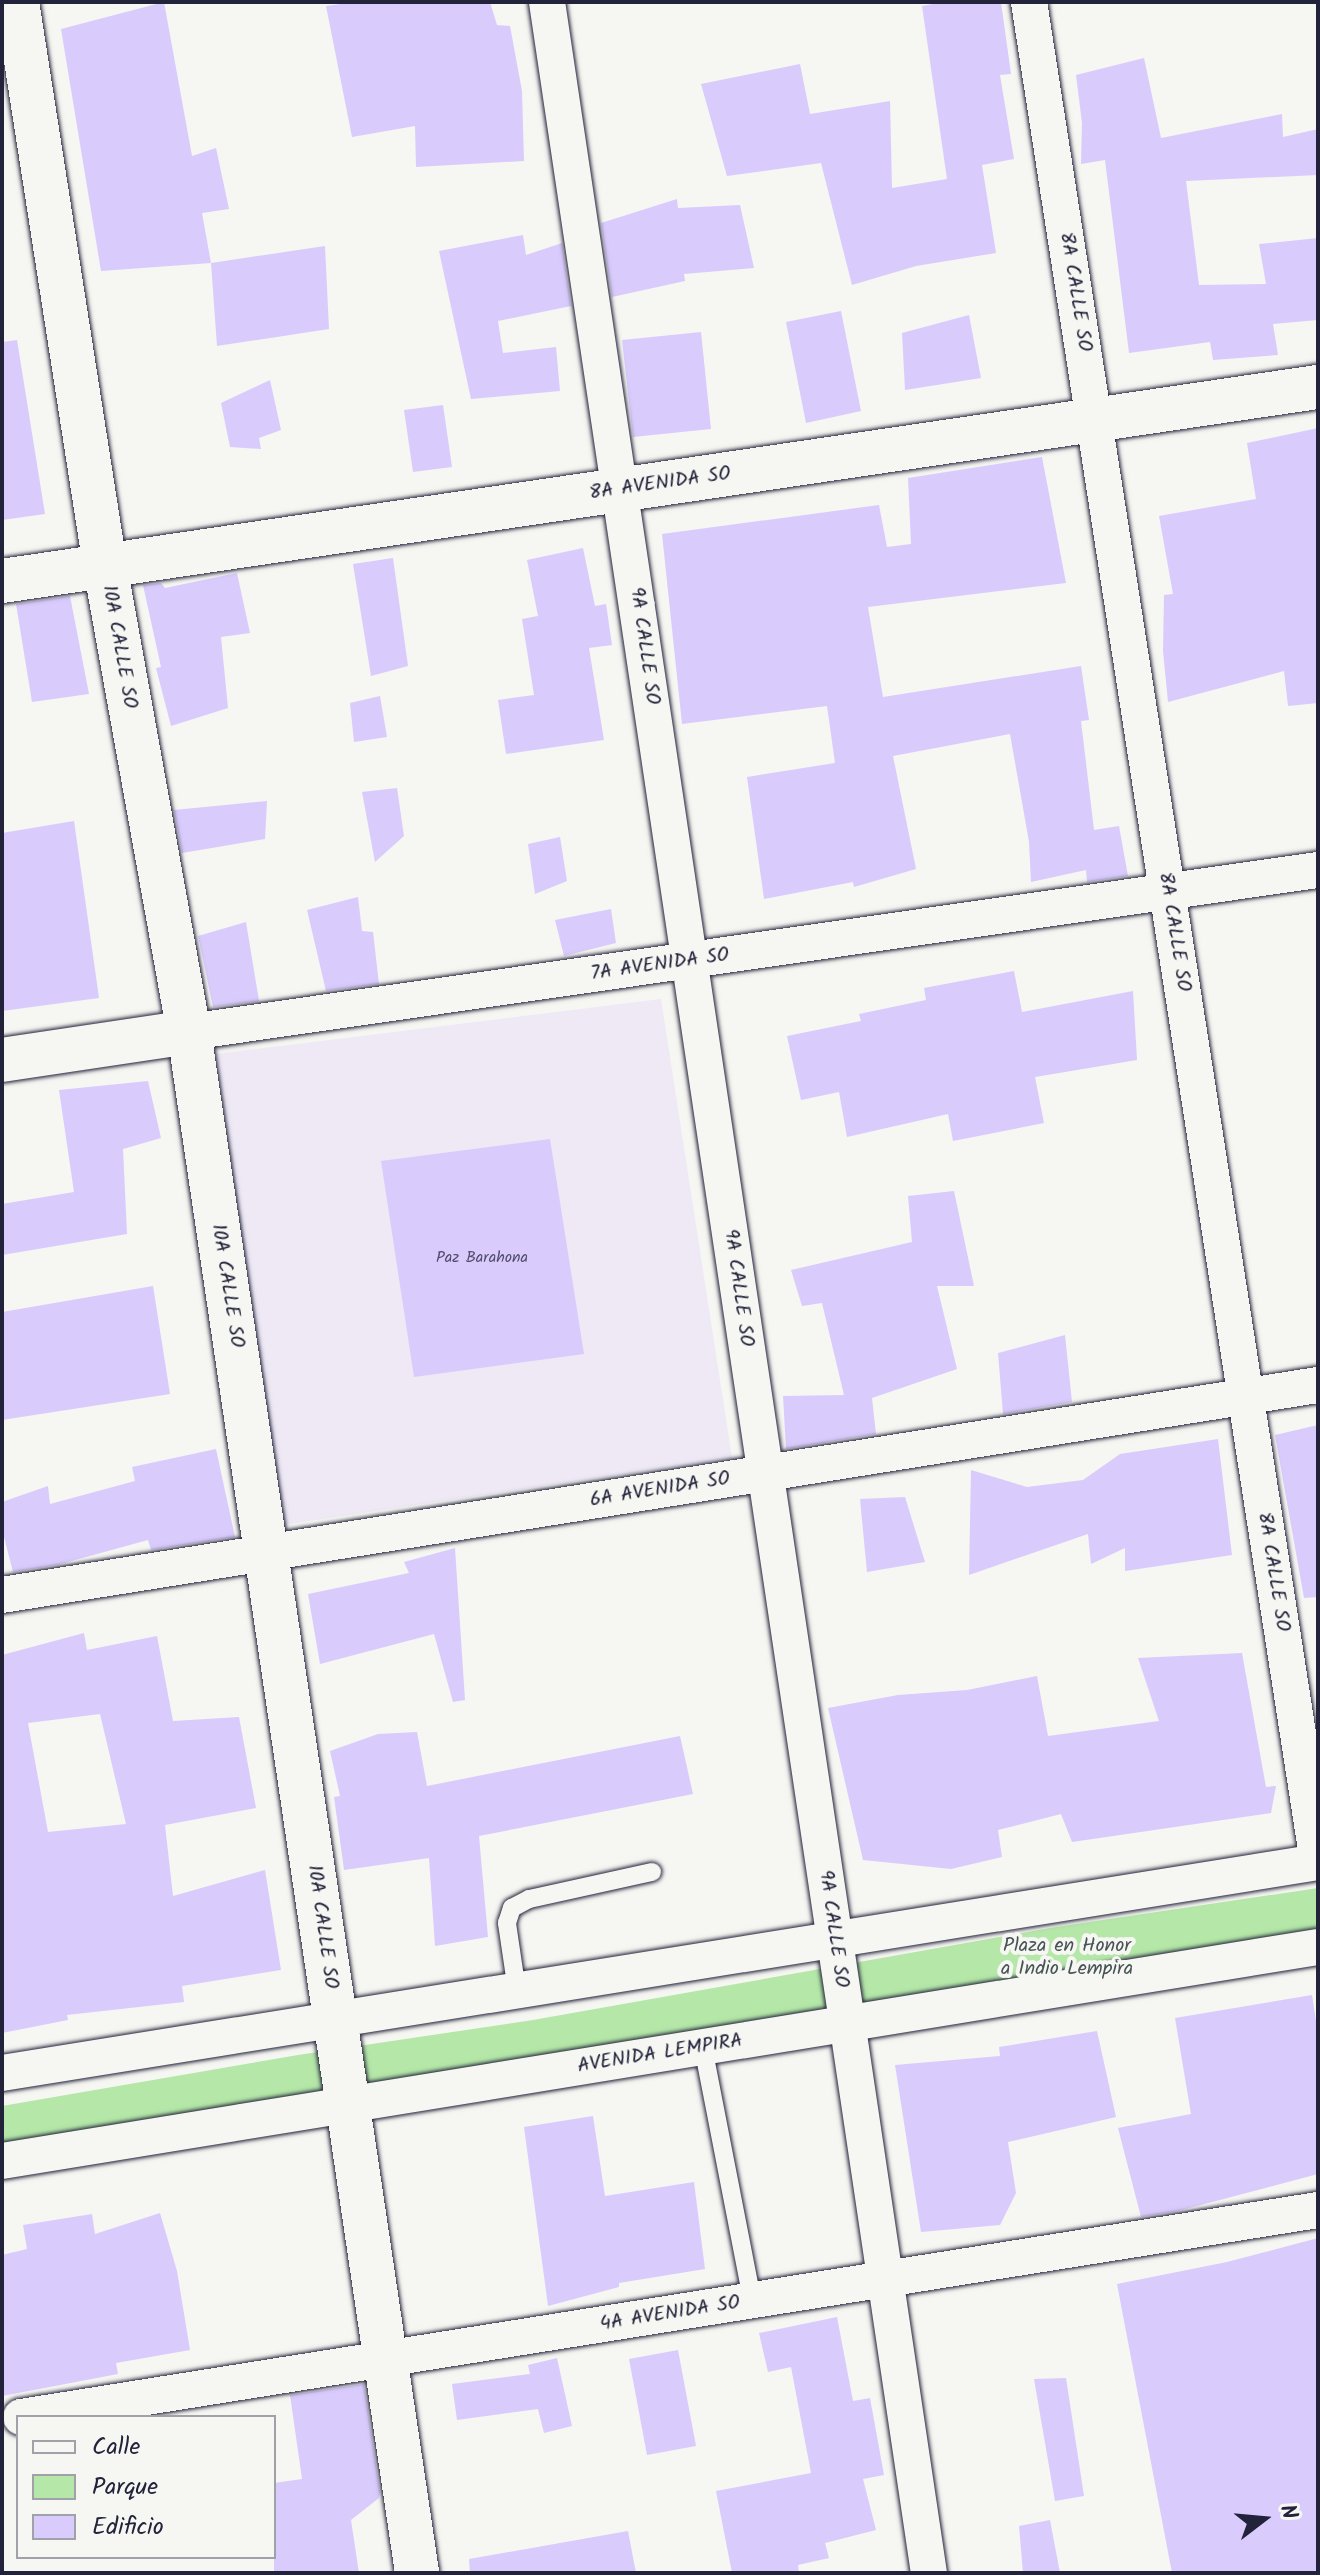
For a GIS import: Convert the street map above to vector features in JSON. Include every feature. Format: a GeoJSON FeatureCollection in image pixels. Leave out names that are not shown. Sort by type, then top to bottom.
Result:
{"type":"FeatureCollection","features":[{"type":"Feature","properties":{"kind":"street","name":"10A CALLE SO"},"geometry":{"type":"LineString","coordinates":[[17,2],[105,566],[189,1032],[417,2573]]}},
{"type":"Feature","properties":{"kind":"street","name":"9A CALLE SO"},"geometry":{"type":"LineString","coordinates":[[547,2],[929,2573]]}},
{"type":"Feature","properties":{"kind":"street","name":"8A CALLE SO"},"geometry":{"type":"LineString","coordinates":[[1029,2],[1318,1862]]}},
{"type":"Feature","properties":{"kind":"street","name":"8A AVENIDA SO"},"geometry":{"type":"LineString","coordinates":[[2,581],[1318,387]]}},
{"type":"Feature","properties":{"kind":"street","name":"7A AVENIDA SO"},"geometry":{"type":"LineString","coordinates":[[2,1060],[1318,870]]}},
{"type":"Feature","properties":{"kind":"street","name":"6A AVENIDA SO"},"geometry":{"type":"LineString","coordinates":[[2,1595],[1318,1385]]}},
{"type":"Feature","properties":{"kind":"street"},"geometry":{"type":"LineString","coordinates":[[2,2073],[1318,1862]]}},
{"type":"Feature","properties":{"kind":"street","name":"AVENIDA LEMPIRA"},"geometry":{"type":"LineString","coordinates":[[2,2161],[1318,1947]]}},
{"type":"Feature","properties":{"kind":"street","name":"4A AVENIDA SO"},"geometry":{"type":"LineString","coordinates":[[33,2415],[1318,2210]]}},
{"type":"Feature","properties":{"kind":"lane"},"geometry":{"type":"LineString","coordinates":[[517,1991],[507,1923],[512,1908],[529,1899],[652,1872]]}},
{"type":"Feature","properties":{"kind":"lane"},"geometry":{"type":"LineString","coordinates":[[703,2047],[752,2300]]}},
{"type":"Feature","properties":{"kind":"shaded area"},"geometry":{"type":"Polygon","coordinates":[[[661,999],[732,1458],[282,1525],[216,1054],[661,999]]]}},
{"type":"Feature","properties":{"kind":"green space","name":"Plaza en Honor a Indio Lempira"},"geometry":{"type":"Polygon","coordinates":[[[1318,1888],[1318,1944],[2,2158],[2,2106],[298,2055],[533,2020],[1056,1927],[1318,1888]]]}},
{"type":"Feature","properties":{"kind":"building"},"geometry":{"type":"Polygon","coordinates":[[[164,2],[192,156],[216,148],[229,209],[202,213],[211,263],[101,271],[61,29],[164,2]]]}},
{"type":"Feature","properties":{"kind":"building"},"geometry":{"type":"Polygon","coordinates":[[[355,2],[490,2],[497,25],[510,26],[522,91],[524,161],[416,167],[415,126],[352,137],[326,6],[355,2]]]}},
{"type":"Feature","properties":{"kind":"building"},"geometry":{"type":"Polygon","coordinates":[[[944,2],[1001,2],[1011,74],[1000,75],[1014,159],[982,165],[996,253],[916,266],[852,285],[821,163],[727,176],[701,84],[800,64],[810,114],[890,101],[892,188],[947,179],[922,6],[944,2]]]}},
{"type":"Feature","properties":{"kind":"building"},"geometry":{"type":"Polygon","coordinates":[[[1144,58],[1161,138],[1282,114],[1283,137],[1318,129],[1318,175],[1186,181],[1199,285],[1266,284],[1259,244],[1318,238],[1318,320],[1273,324],[1278,355],[1213,360],[1210,342],[1129,353],[1105,160],[1081,164],[1082,123],[1076,75],[1144,58]]]}},
{"type":"Feature","properties":{"kind":"building"},"geometry":{"type":"Polygon","coordinates":[[[677,199],[678,208],[740,205],[754,268],[684,274],[685,281],[612,297],[601,223],[677,199]]]}},
{"type":"Feature","properties":{"kind":"building"},"geometry":{"type":"Polygon","coordinates":[[[523,235],[526,255],[562,243],[571,306],[498,321],[503,353],[556,347],[560,391],[471,399],[439,251],[523,235]]]}},
{"type":"Feature","properties":{"kind":"building"},"geometry":{"type":"Polygon","coordinates":[[[325,246],[329,329],[217,346],[211,263],[325,246]]]}},
{"type":"Feature","properties":{"kind":"building"},"geometry":{"type":"Polygon","coordinates":[[[841,311],[861,411],[806,423],[786,322],[841,311]]]}},
{"type":"Feature","properties":{"kind":"building"},"geometry":{"type":"Polygon","coordinates":[[[969,315],[981,378],[905,390],[902,333],[969,315]]]}},
{"type":"Feature","properties":{"kind":"building"},"geometry":{"type":"Polygon","coordinates":[[[701,332],[711,429],[633,437],[622,340],[701,332]]]}},
{"type":"Feature","properties":{"kind":"building"},"geometry":{"type":"Polygon","coordinates":[[[17,340],[45,514],[2,520],[2,342],[17,340]]]}},
{"type":"Feature","properties":{"kind":"building"},"geometry":{"type":"Polygon","coordinates":[[[270,380],[281,430],[259,438],[261,449],[230,447],[221,403],[270,380]]]}},
{"type":"Feature","properties":{"kind":"building"},"geometry":{"type":"Polygon","coordinates":[[[443,405],[452,467],[413,472],[404,410],[443,405]]]}},
{"type":"Feature","properties":{"kind":"building"},"geometry":{"type":"Polygon","coordinates":[[[1318,428],[1318,703],[1288,706],[1284,671],[1168,702],[1163,651],[1164,595],[1173,594],[1159,516],[1256,499],[1247,443],[1318,428]]]}},
{"type":"Feature","properties":{"kind":"building"},"geometry":{"type":"Polygon","coordinates":[[[1042,457],[1066,583],[868,607],[883,697],[1081,666],[1089,720],[1081,721],[1094,830],[1119,826],[1128,876],[1087,882],[1086,870],[1031,882],[1029,842],[1010,734],[893,756],[916,869],[854,887],[853,882],[764,899],[747,777],[835,763],[827,706],[682,724],[662,534],[879,505],[887,547],[911,544],[908,478],[1042,457]]]}},
{"type":"Feature","properties":{"kind":"building"},"geometry":{"type":"Polygon","coordinates":[[[583,548],[595,606],[606,604],[612,645],[589,648],[604,740],[506,754],[498,700],[534,695],[522,619],[538,616],[527,560],[583,548]]]}},
{"type":"Feature","properties":{"kind":"building"},"geometry":{"type":"Polygon","coordinates":[[[393,558],[408,666],[371,676],[353,564],[393,558]]]}},
{"type":"Feature","properties":{"kind":"building"},"geometry":{"type":"Polygon","coordinates":[[[237,573],[250,633],[221,637],[228,708],[171,726],[156,668],[161,667],[143,585],[161,583],[165,588],[237,573]]]}},
{"type":"Feature","properties":{"kind":"building"},"geometry":{"type":"Polygon","coordinates":[[[70,596],[89,694],[32,702],[16,604],[70,596]]]}},
{"type":"Feature","properties":{"kind":"building"},"geometry":{"type":"Polygon","coordinates":[[[380,696],[387,737],[354,742],[350,703],[380,696]]]}},
{"type":"Feature","properties":{"kind":"building"},"geometry":{"type":"Polygon","coordinates":[[[397,788],[404,836],[375,862],[362,792],[397,788]]]}},
{"type":"Feature","properties":{"kind":"building"},"geometry":{"type":"Polygon","coordinates":[[[267,801],[265,839],[182,853],[174,810],[267,801]]]}},
{"type":"Feature","properties":{"kind":"building"},"geometry":{"type":"Polygon","coordinates":[[[74,821],[99,998],[2,1011],[2,833],[74,821]]]}},
{"type":"Feature","properties":{"kind":"building"},"geometry":{"type":"Polygon","coordinates":[[[560,837],[567,881],[535,894],[528,844],[560,837]]]}},
{"type":"Feature","properties":{"kind":"building"},"geometry":{"type":"Polygon","coordinates":[[[358,897],[362,931],[373,932],[379,984],[326,991],[307,910],[358,897]]]}},
{"type":"Feature","properties":{"kind":"building"},"geometry":{"type":"Polygon","coordinates":[[[611,909],[616,943],[564,956],[555,920],[611,909]]]}},
{"type":"Feature","properties":{"kind":"building"},"geometry":{"type":"Polygon","coordinates":[[[246,922],[259,1001],[213,1007],[198,936],[246,922]]]}},
{"type":"Feature","properties":{"kind":"building"},"geometry":{"type":"Polygon","coordinates":[[[1014,971],[1022,1012],[1133,991],[1137,1060],[1035,1077],[1044,1123],[953,1141],[948,1114],[847,1137],[839,1092],[801,1100],[787,1036],[861,1021],[859,1014],[926,1000],[924,988],[1014,971]]]}},
{"type":"Feature","properties":{"kind":"building"},"geometry":{"type":"Polygon","coordinates":[[[148,1081],[161,1138],[123,1149],[127,1234],[2,1255],[2,1204],[74,1192],[59,1090],[148,1081]]]}},
{"type":"Feature","properties":{"kind":"building"},"geometry":{"type":"Polygon","coordinates":[[[550,1139],[584,1354],[414,1377],[381,1161],[550,1139]]]}},
{"type":"Feature","properties":{"kind":"building"},"geometry":{"type":"Polygon","coordinates":[[[954,1191],[974,1286],[937,1286],[957,1369],[872,1398],[876,1434],[786,1449],[783,1396],[844,1395],[822,1303],[802,1306],[791,1270],[912,1242],[908,1196],[954,1191]]]}},
{"type":"Feature","properties":{"kind":"building"},"geometry":{"type":"Polygon","coordinates":[[[153,1286],[170,1394],[2,1420],[2,1312],[153,1286]]]}},
{"type":"Feature","properties":{"kind":"building"},"geometry":{"type":"Polygon","coordinates":[[[1065,1335],[1072,1402],[1003,1414],[998,1353],[1065,1335]]]}},
{"type":"Feature","properties":{"kind":"building"},"geometry":{"type":"Polygon","coordinates":[[[1318,1425],[1318,1597],[1304,1598],[1275,1435],[1318,1425]]]}},
{"type":"Feature","properties":{"kind":"building"},"geometry":{"type":"Polygon","coordinates":[[[1218,1439],[1232,1555],[1125,1571],[1125,1548],[1091,1564],[1088,1534],[969,1575],[971,1470],[1027,1487],[1083,1480],[1120,1454],[1218,1439]]]}},
{"type":"Feature","properties":{"kind":"building"},"geometry":{"type":"Polygon","coordinates":[[[216,1449],[235,1537],[151,1550],[148,1540],[57,1565],[13,1572],[2,1529],[2,1502],[48,1486],[50,1504],[135,1481],[132,1467],[216,1449]]]}},
{"type":"Feature","properties":{"kind":"building"},"geometry":{"type":"Polygon","coordinates":[[[905,1497],[925,1562],[867,1572],[860,1499],[905,1497]]]}},
{"type":"Feature","properties":{"kind":"building"},"geometry":{"type":"Polygon","coordinates":[[[455,1548],[465,1700],[453,1702],[434,1634],[320,1664],[308,1594],[409,1573],[404,1562],[455,1548]]]}},
{"type":"Feature","properties":{"kind":"building"},"geometry":{"type":"Polygon","coordinates":[[[84,1633],[87,1650],[157,1636],[173,1721],[239,1717],[256,1808],[165,1825],[173,1896],[265,1870],[281,1970],[182,1986],[184,2002],[67,2015],[68,2020],[2,2033],[2,1655],[84,1633]],[[100,1714],[28,1723],[48,1832],[126,1824],[100,1714]]]}},
{"type":"Feature","properties":{"kind":"building"},"geometry":{"type":"Polygon","coordinates":[[[1242,1653],[1266,1787],[1276,1786],[1271,1813],[1072,1842],[1061,1814],[998,1830],[1002,1857],[951,1869],[863,1860],[828,1708],[898,1695],[967,1690],[1037,1676],[1048,1736],[1159,1721],[1138,1658],[1242,1653]]]}},
{"type":"Feature","properties":{"kind":"building"},"geometry":{"type":"Polygon","coordinates":[[[417,1732],[427,1786],[680,1736],[693,1794],[479,1836],[488,1937],[435,1946],[429,1858],[344,1870],[334,1797],[340,1796],[330,1751],[378,1734],[417,1732]]]}},
{"type":"Feature","properties":{"kind":"building"},"geometry":{"type":"Polygon","coordinates":[[[1312,1995],[1318,2034],[1318,2174],[1178,2211],[1141,2217],[1118,2128],[1191,2114],[1175,2018],[1312,1995]]]}},
{"type":"Feature","properties":{"kind":"building"},"geometry":{"type":"Polygon","coordinates":[[[1097,2031],[1116,2117],[1008,2142],[1016,2193],[1000,2225],[921,2232],[895,2065],[1000,2056],[999,2047],[1097,2031]]]}},
{"type":"Feature","properties":{"kind":"building"},"geometry":{"type":"Polygon","coordinates":[[[593,2116],[605,2196],[694,2182],[705,2269],[619,2283],[619,2287],[548,2306],[524,2127],[593,2116]]]}},
{"type":"Feature","properties":{"kind":"building"},"geometry":{"type":"Polygon","coordinates":[[[160,2213],[177,2271],[190,2350],[116,2363],[118,2374],[2,2396],[2,2255],[27,2249],[23,2225],[92,2214],[95,2234],[160,2213]]]}},
{"type":"Feature","properties":{"kind":"building"},"geometry":{"type":"Polygon","coordinates":[[[1318,2238],[1318,2573],[1172,2573],[1117,2284],[1227,2262],[1318,2238]]]}},
{"type":"Feature","properties":{"kind":"building"},"geometry":{"type":"Polygon","coordinates":[[[837,2317],[853,2401],[870,2398],[884,2475],[863,2479],[876,2530],[825,2543],[829,2558],[798,2565],[799,2573],[732,2573],[716,2491],[811,2473],[791,2367],[768,2372],[759,2333],[837,2317]]]}},
{"type":"Feature","properties":{"kind":"building"},"geometry":{"type":"Polygon","coordinates":[[[678,2350],[696,2446],[647,2455],[629,2359],[678,2350]]]}},
{"type":"Feature","properties":{"kind":"building"},"geometry":{"type":"Polygon","coordinates":[[[557,2358],[572,2426],[544,2433],[538,2409],[457,2420],[452,2384],[530,2374],[528,2365],[557,2358]]]}},
{"type":"Feature","properties":{"kind":"building"},"geometry":{"type":"Polygon","coordinates":[[[1066,2378],[1084,2496],[1055,2501],[1034,2379],[1066,2378]]]}},
{"type":"Feature","properties":{"kind":"building"},"geometry":{"type":"Polygon","coordinates":[[[364,2384],[380,2492],[379,2498],[351,2520],[359,2573],[274,2573],[276,2483],[302,2479],[290,2395],[364,2384]]]}},
{"type":"Feature","properties":{"kind":"building"},"geometry":{"type":"Polygon","coordinates":[[[1050,2520],[1060,2573],[1023,2573],[1019,2526],[1050,2520]]]}},
{"type":"Feature","properties":{"kind":"building"},"geometry":{"type":"Polygon","coordinates":[[[628,2531],[636,2573],[470,2573],[469,2559],[628,2531]]]}}]}
